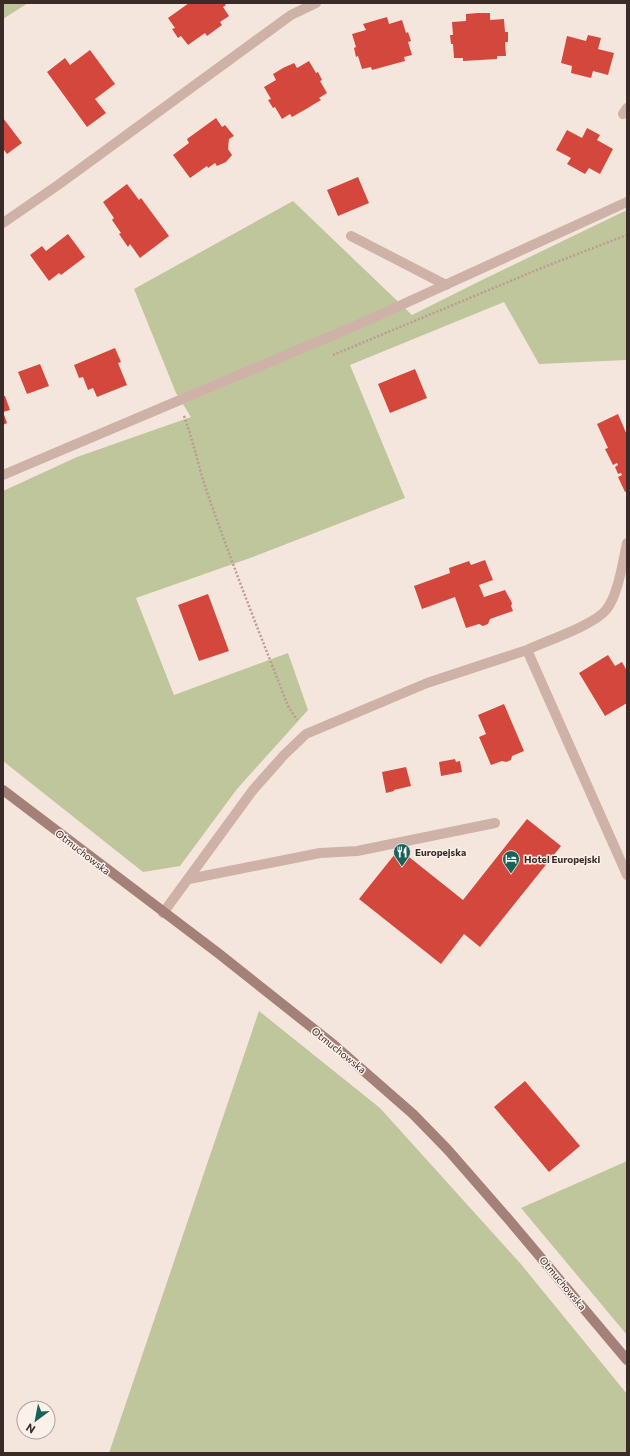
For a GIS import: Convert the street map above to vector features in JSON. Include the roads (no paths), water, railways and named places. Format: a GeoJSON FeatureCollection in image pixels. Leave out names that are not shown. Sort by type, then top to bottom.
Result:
{"type":"FeatureCollection","features":[{"type":"Feature","properties":{"kind":"main road","name":"Otmuchowska"},"geometry":{"type":"LineString","coordinates":[[3,790],[163,913],[218,953],[334,1045],[413,1114],[448,1150],[510,1221],[627,1360]]}},
{"type":"Feature","properties":{"kind":"street"},"geometry":{"type":"LineString","coordinates":[[3,223],[58,185],[291,15],[316,3]]}},
{"type":"Feature","properties":{"kind":"street"},"geometry":{"type":"LineString","coordinates":[[3,475],[364,322],[627,202]]}},
{"type":"Feature","properties":{"kind":"street"},"geometry":{"type":"LineString","coordinates":[[351,236],[446,285]]}},
{"type":"Feature","properties":{"kind":"street"},"geometry":{"type":"LineString","coordinates":[[163,913],[253,790],[284,754],[306,734],[427,683],[527,650],[591,622],[606,610],[615,592],[627,543]]}},
{"type":"Feature","properties":{"kind":"street"},"geometry":{"type":"LineString","coordinates":[[527,650],[627,875]]}},
{"type":"Feature","properties":{"kind":"street"},"geometry":{"type":"LineString","coordinates":[[188,879],[320,853],[357,851],[495,823]]}},
{"type":"Feature","properties":{"kind":"place","name":"Europejska"},"geometry":{"type":"Point","coordinates":[402,867]}},
{"type":"Feature","properties":{"kind":"place","name":"Hotel Europejski"},"geometry":{"type":"Point","coordinates":[511,874]}}]}
